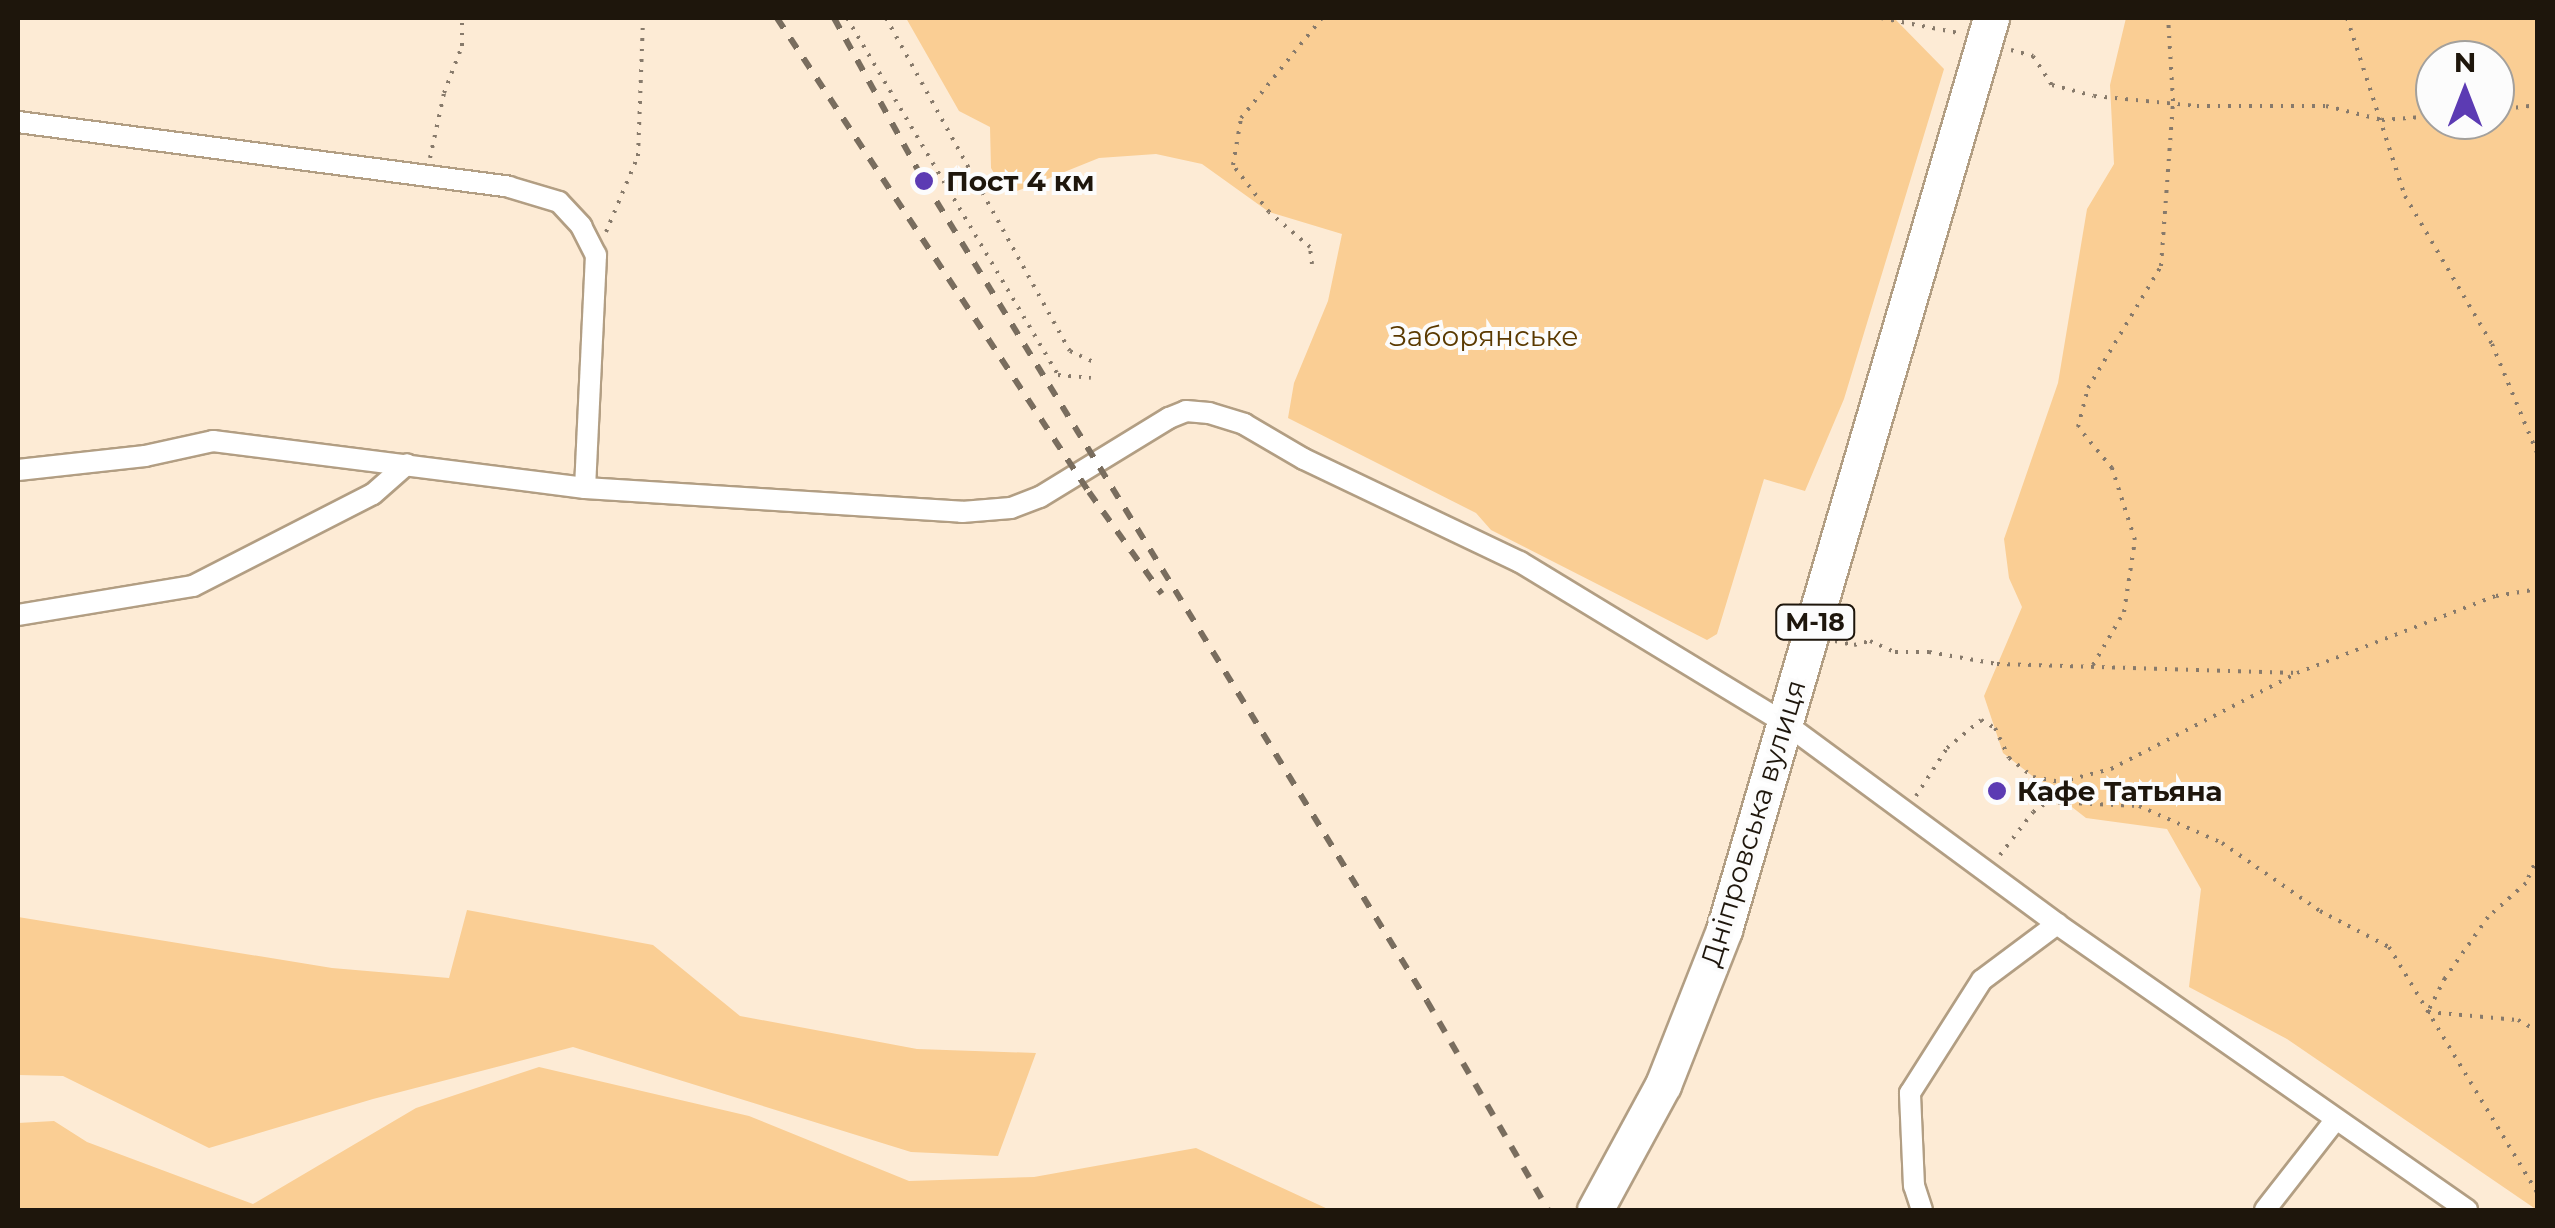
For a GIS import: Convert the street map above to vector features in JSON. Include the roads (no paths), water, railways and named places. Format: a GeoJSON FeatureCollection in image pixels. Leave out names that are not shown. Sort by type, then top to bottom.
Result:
{"type":"FeatureCollection","features":[{"type":"Feature","properties":{"kind":"highway","name":"Дніпровська вулиця"},"geometry":{"type":"LineString","coordinates":[[1594,1210],[1662,1085],[1717,948],[1988,30]]}},
{"type":"Feature","properties":{"kind":"street"},"geometry":{"type":"LineString","coordinates":[[18,122],[509,187],[559,202],[581,226],[596,254],[585,488]]}},
{"type":"Feature","properties":{"kind":"street"},"geometry":{"type":"LineString","coordinates":[[18,470],[145,456],[213,442],[585,488],[962,512],[1011,508],[1040,497],[1169,418],[1186,411],[1209,412],[1244,424],[1304,458],[1520,562],[1786,724],[2057,924],[2467,1210]]}},
{"type":"Feature","properties":{"kind":"street"},"geometry":{"type":"LineString","coordinates":[[18,615],[193,586],[373,494],[407,464]]}},
{"type":"Feature","properties":{"kind":"street"},"geometry":{"type":"LineString","coordinates":[[1922,1210],[1914,1186],[1910,1092],[1982,980],[2057,924]]}},
{"type":"Feature","properties":{"kind":"street"},"geometry":{"type":"LineString","coordinates":[[2265,1210],[2336,1119]]}},
{"type":"Feature","properties":{"kind":"railway"},"geometry":{"type":"LineString","coordinates":[[777,18],[1089,492],[1162,594]]}},
{"type":"Feature","properties":{"kind":"railway"},"geometry":{"type":"LineString","coordinates":[[834,18],[924,181],[1427,1001],[1548,1210]]}},
{"type":"Feature","properties":{"kind":"place","name":"Пост 4 км"},"geometry":{"type":"Point","coordinates":[924,181]}},
{"type":"Feature","properties":{"kind":"place","name":"Кафе Татьяна"},"geometry":{"type":"Point","coordinates":[1997,791]}},
{"type":"Feature","properties":{"kind":"park label","name":"Заборянське"},"geometry":{"type":"Point","coordinates":[1484,336]}}]}
